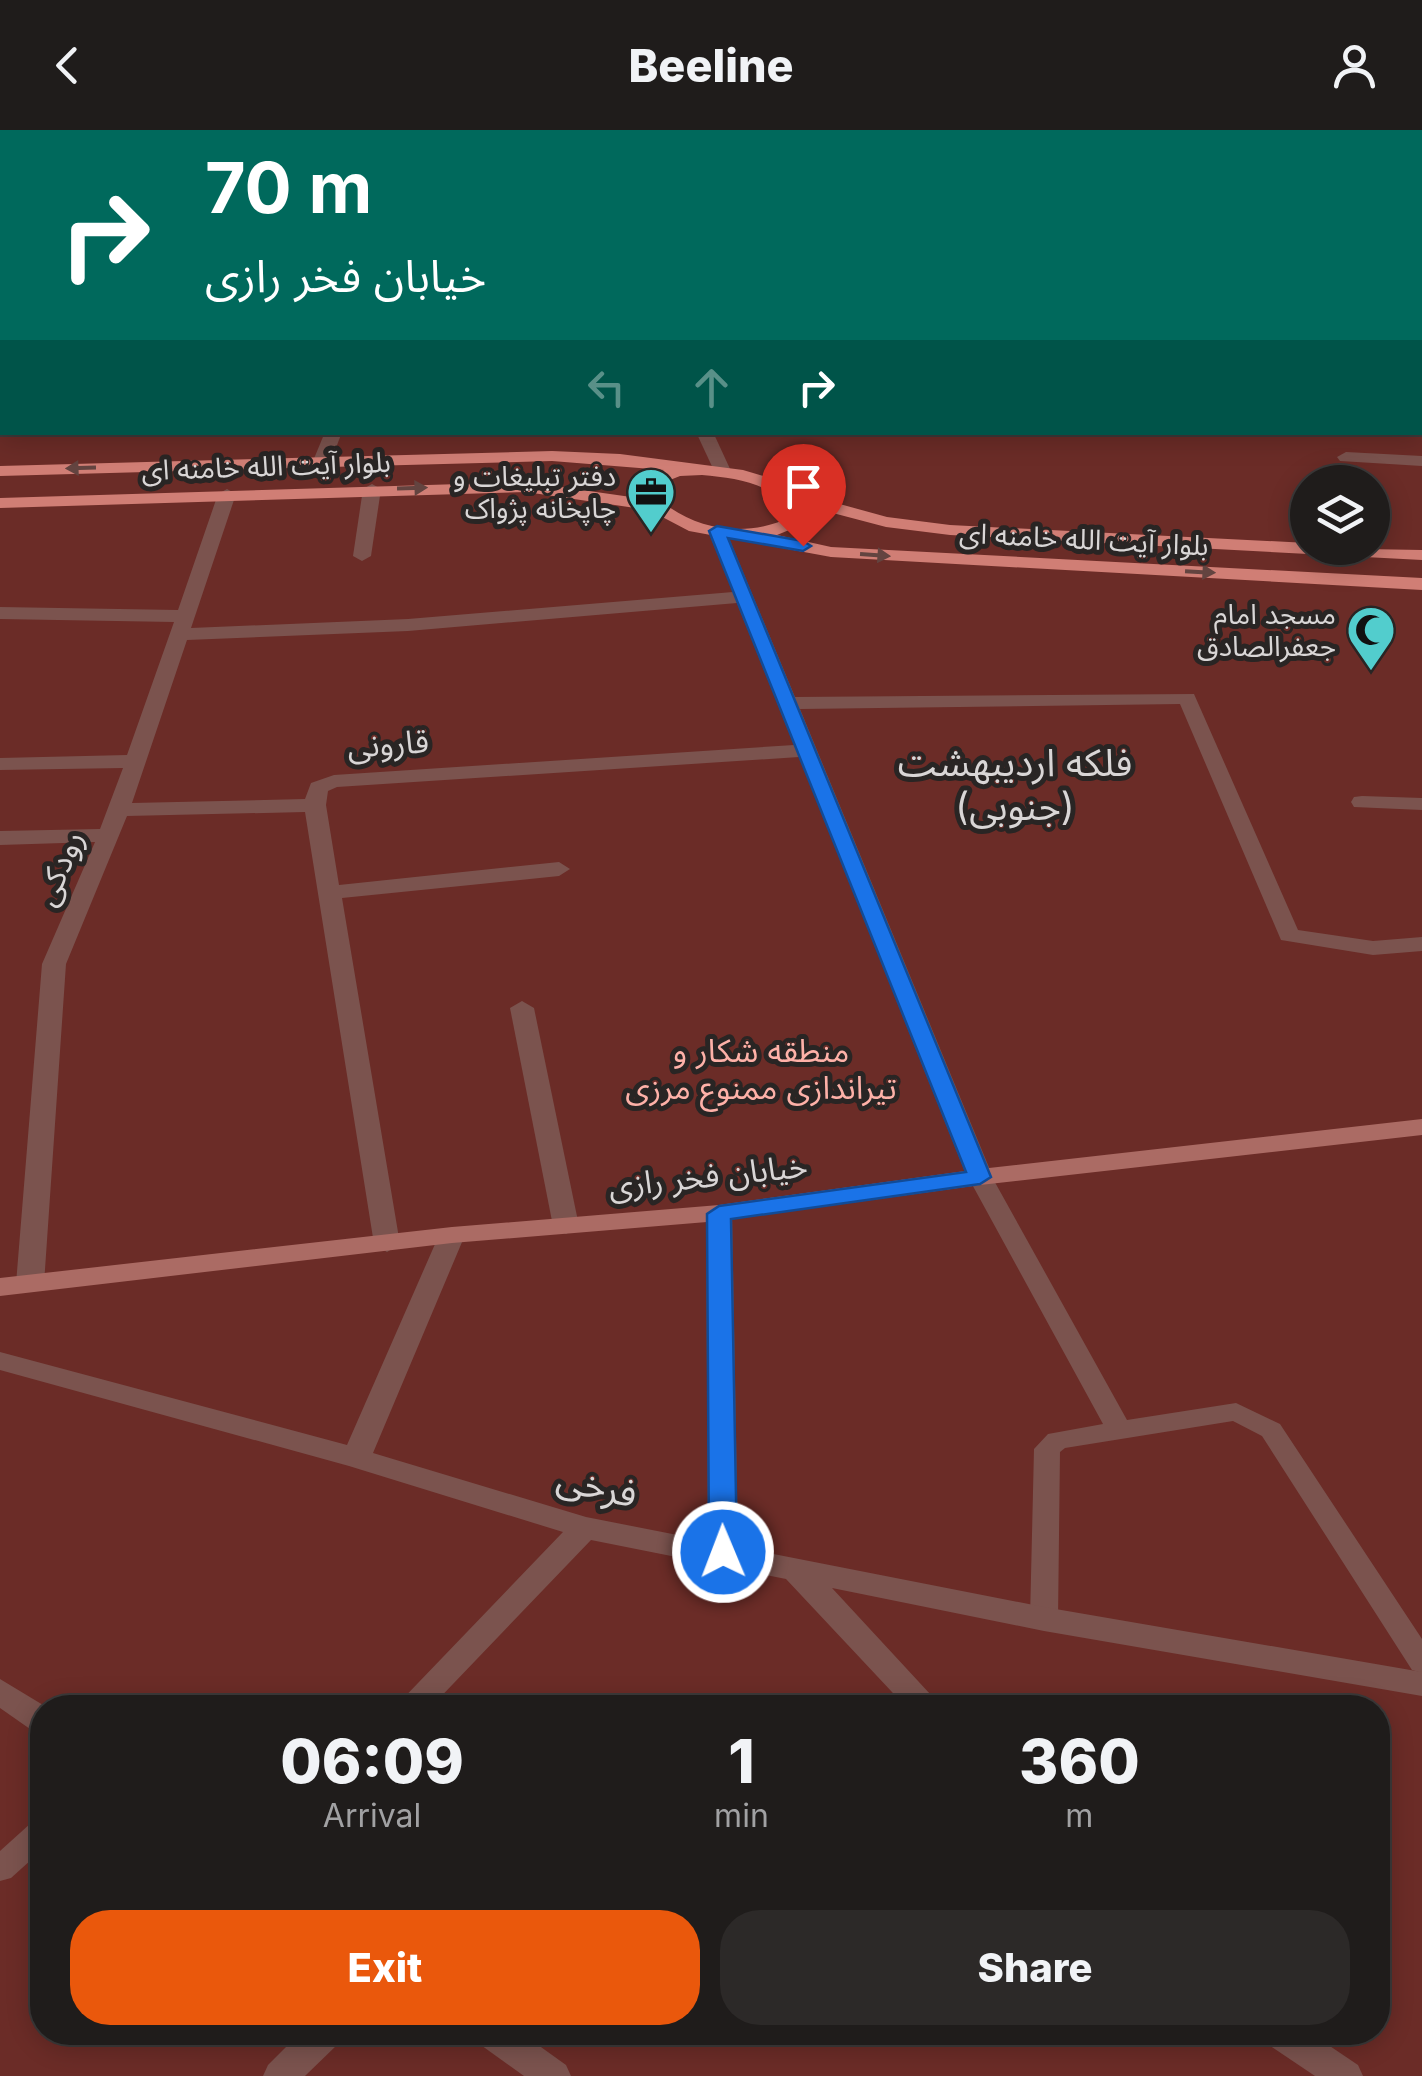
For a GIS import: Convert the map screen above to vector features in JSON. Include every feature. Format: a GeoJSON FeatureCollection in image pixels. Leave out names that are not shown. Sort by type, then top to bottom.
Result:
{"type":"FeatureCollection","features":[{"type":"Feature","properties":{"kind":"main road","name":"بلوار آیت الله خامنه ای"},"geometry":{"type":"LineString","coordinates":[[0,470],[322,460],[620,458],[754,478],[832,510],[950,530],[1422,555]]}},
{"type":"Feature","properties":{"kind":"main road"},"geometry":{"type":"LineString","coordinates":[[652,505],[644,494],[647,483],[678,471],[712,470]]}},
{"type":"Feature","properties":{"kind":"main road","name":"بلوار آیت الله خامنه ای"},"geometry":{"type":"LineString","coordinates":[[0,503],[526,486],[652,505],[667,516],[717,531],[832,552],[1422,584]]}},
{"type":"Feature","properties":{"kind":"main road"},"geometry":{"type":"LineString","coordinates":[[745,534],[789,527],[800,519],[802,508],[794,497]]}},
{"type":"Feature","properties":{"kind":"main road","name":"خیابان فخر رازی"},"geometry":{"type":"LineString","coordinates":[[0,1287],[452,1236],[719,1214],[980,1177],[1420,1129]]}},
{"type":"Feature","properties":{"kind":"street"},"geometry":{"type":"LineString","coordinates":[[322,460],[333,435]]}},
{"type":"Feature","properties":{"kind":"street"},"geometry":{"type":"LineString","coordinates":[[705,435],[712,470]]}},
{"type":"Feature","properties":{"kind":"street"},"geometry":{"type":"LineString","coordinates":[[1346,457],[1422,461]]}},
{"type":"Feature","properties":{"kind":"street"},"geometry":{"type":"LineString","coordinates":[[362,556],[372,489]]}},
{"type":"Feature","properties":{"kind":"street","name":"رودکی"},"geometry":{"type":"LineString","coordinates":[[30,1284],[54,964],[119,810],[228,494]]}},
{"type":"Feature","properties":{"kind":"street"},"geometry":{"type":"LineString","coordinates":[[717,531],[980,1177]]}},
{"type":"Feature","properties":{"kind":"street"},"geometry":{"type":"LineString","coordinates":[[0,612],[183,625],[408,625],[744,597]]}},
{"type":"Feature","properties":{"kind":"street"},"geometry":{"type":"LineString","coordinates":[[787,702],[1187,698],[1289,935],[1373,948],[1422,944]]}},
{"type":"Feature","properties":{"kind":"street","name":"قارونی"},"geometry":{"type":"LineString","coordinates":[[315,804],[318,786],[334,780],[806,750]]}},
{"type":"Feature","properties":{"kind":"street"},"geometry":{"type":"LineString","coordinates":[[0,764],[136,761]]}},
{"type":"Feature","properties":{"kind":"street"},"geometry":{"type":"LineString","coordinates":[[1362,802],[1422,804]]}},
{"type":"Feature","properties":{"kind":"street"},"geometry":{"type":"LineString","coordinates":[[119,810],[315,804],[387,1244]]}},
{"type":"Feature","properties":{"kind":"street"},"geometry":{"type":"LineString","coordinates":[[0,838],[108,835]]}},
{"type":"Feature","properties":{"kind":"street"},"geometry":{"type":"LineString","coordinates":[[329,894],[559,870]]}},
{"type":"Feature","properties":{"kind":"street"},"geometry":{"type":"LineString","coordinates":[[522,1008],[566,1226]]}},
{"type":"Feature","properties":{"kind":"street"},"geometry":{"type":"LineString","coordinates":[[719,1214],[723,1552]]}},
{"type":"Feature","properties":{"kind":"street"},"geometry":{"type":"LineString","coordinates":[[356,1458],[452,1236]]}},
{"type":"Feature","properties":{"kind":"street","name":"فرخی"},"geometry":{"type":"LineString","coordinates":[[0,1361],[356,1458],[585,1528],[723,1552],[797,1571],[1044,1619],[1422,1684]]}},
{"type":"Feature","properties":{"kind":"street"},"geometry":{"type":"LineString","coordinates":[[423,1695],[585,1528]]}},
{"type":"Feature","properties":{"kind":"street"},"geometry":{"type":"LineString","coordinates":[[797,1571],[915,1695]]}},
{"type":"Feature","properties":{"kind":"street"},"geometry":{"type":"LineString","coordinates":[[0,1691],[30,1712]]}},
{"type":"Feature","properties":{"kind":"street"},"geometry":{"type":"LineString","coordinates":[[281,2076],[313,2045]]}},
{"type":"Feature","properties":{"kind":"street"},"geometry":{"type":"LineString","coordinates":[[510,2045],[554,2076]]}},
{"type":"Feature","properties":{"kind":"street"},"geometry":{"type":"LineString","coordinates":[[1298,2045],[1345,2076]]}},
{"type":"Feature","properties":{"kind":"lane"},"geometry":{"type":"LineString","coordinates":[[980,1177],[1119,1430]]}},
{"type":"Feature","properties":{"kind":"lane"},"geometry":{"type":"LineString","coordinates":[[1044,1619],[1047,1448],[1058,1440],[1236,1412],[1271,1430],[1422,1662]]}},
{"type":"Feature","properties":{"kind":"lane"},"geometry":{"type":"LineString","coordinates":[[0,1869],[30,1843]]}},
{"type":"Feature","properties":{"kind":"green space","name":"منطقه شکار و تیراندازی ممنوع مرزی"},"geometry":{"type":"Polygon","coordinates":[[[0,435],[1422,435],[1422,2076],[0,2076],[0,435]]]}},
{"type":"Feature","properties":{"kind":"place","name":"دفتر تبلیغات و چاپخانه پژواک"},"geometry":{"type":"Point","coordinates":[651,534]}},
{"type":"Feature","properties":{"kind":"place","name":"مسجد امام جعفرالصادق"},"geometry":{"type":"Point","coordinates":[1371,672]}},
{"type":"Feature","properties":{"kind":"district","name":"فلکه اردیبهشت (جنوبی)"},"geometry":{"type":"Point","coordinates":[1015,784]}},
{"type":"Feature","properties":{"kind":"route"},"geometry":{"type":"LineString","coordinates":[[723,1552],[719,1214],[980,1177],[717,531],[803,546]]}}]}
